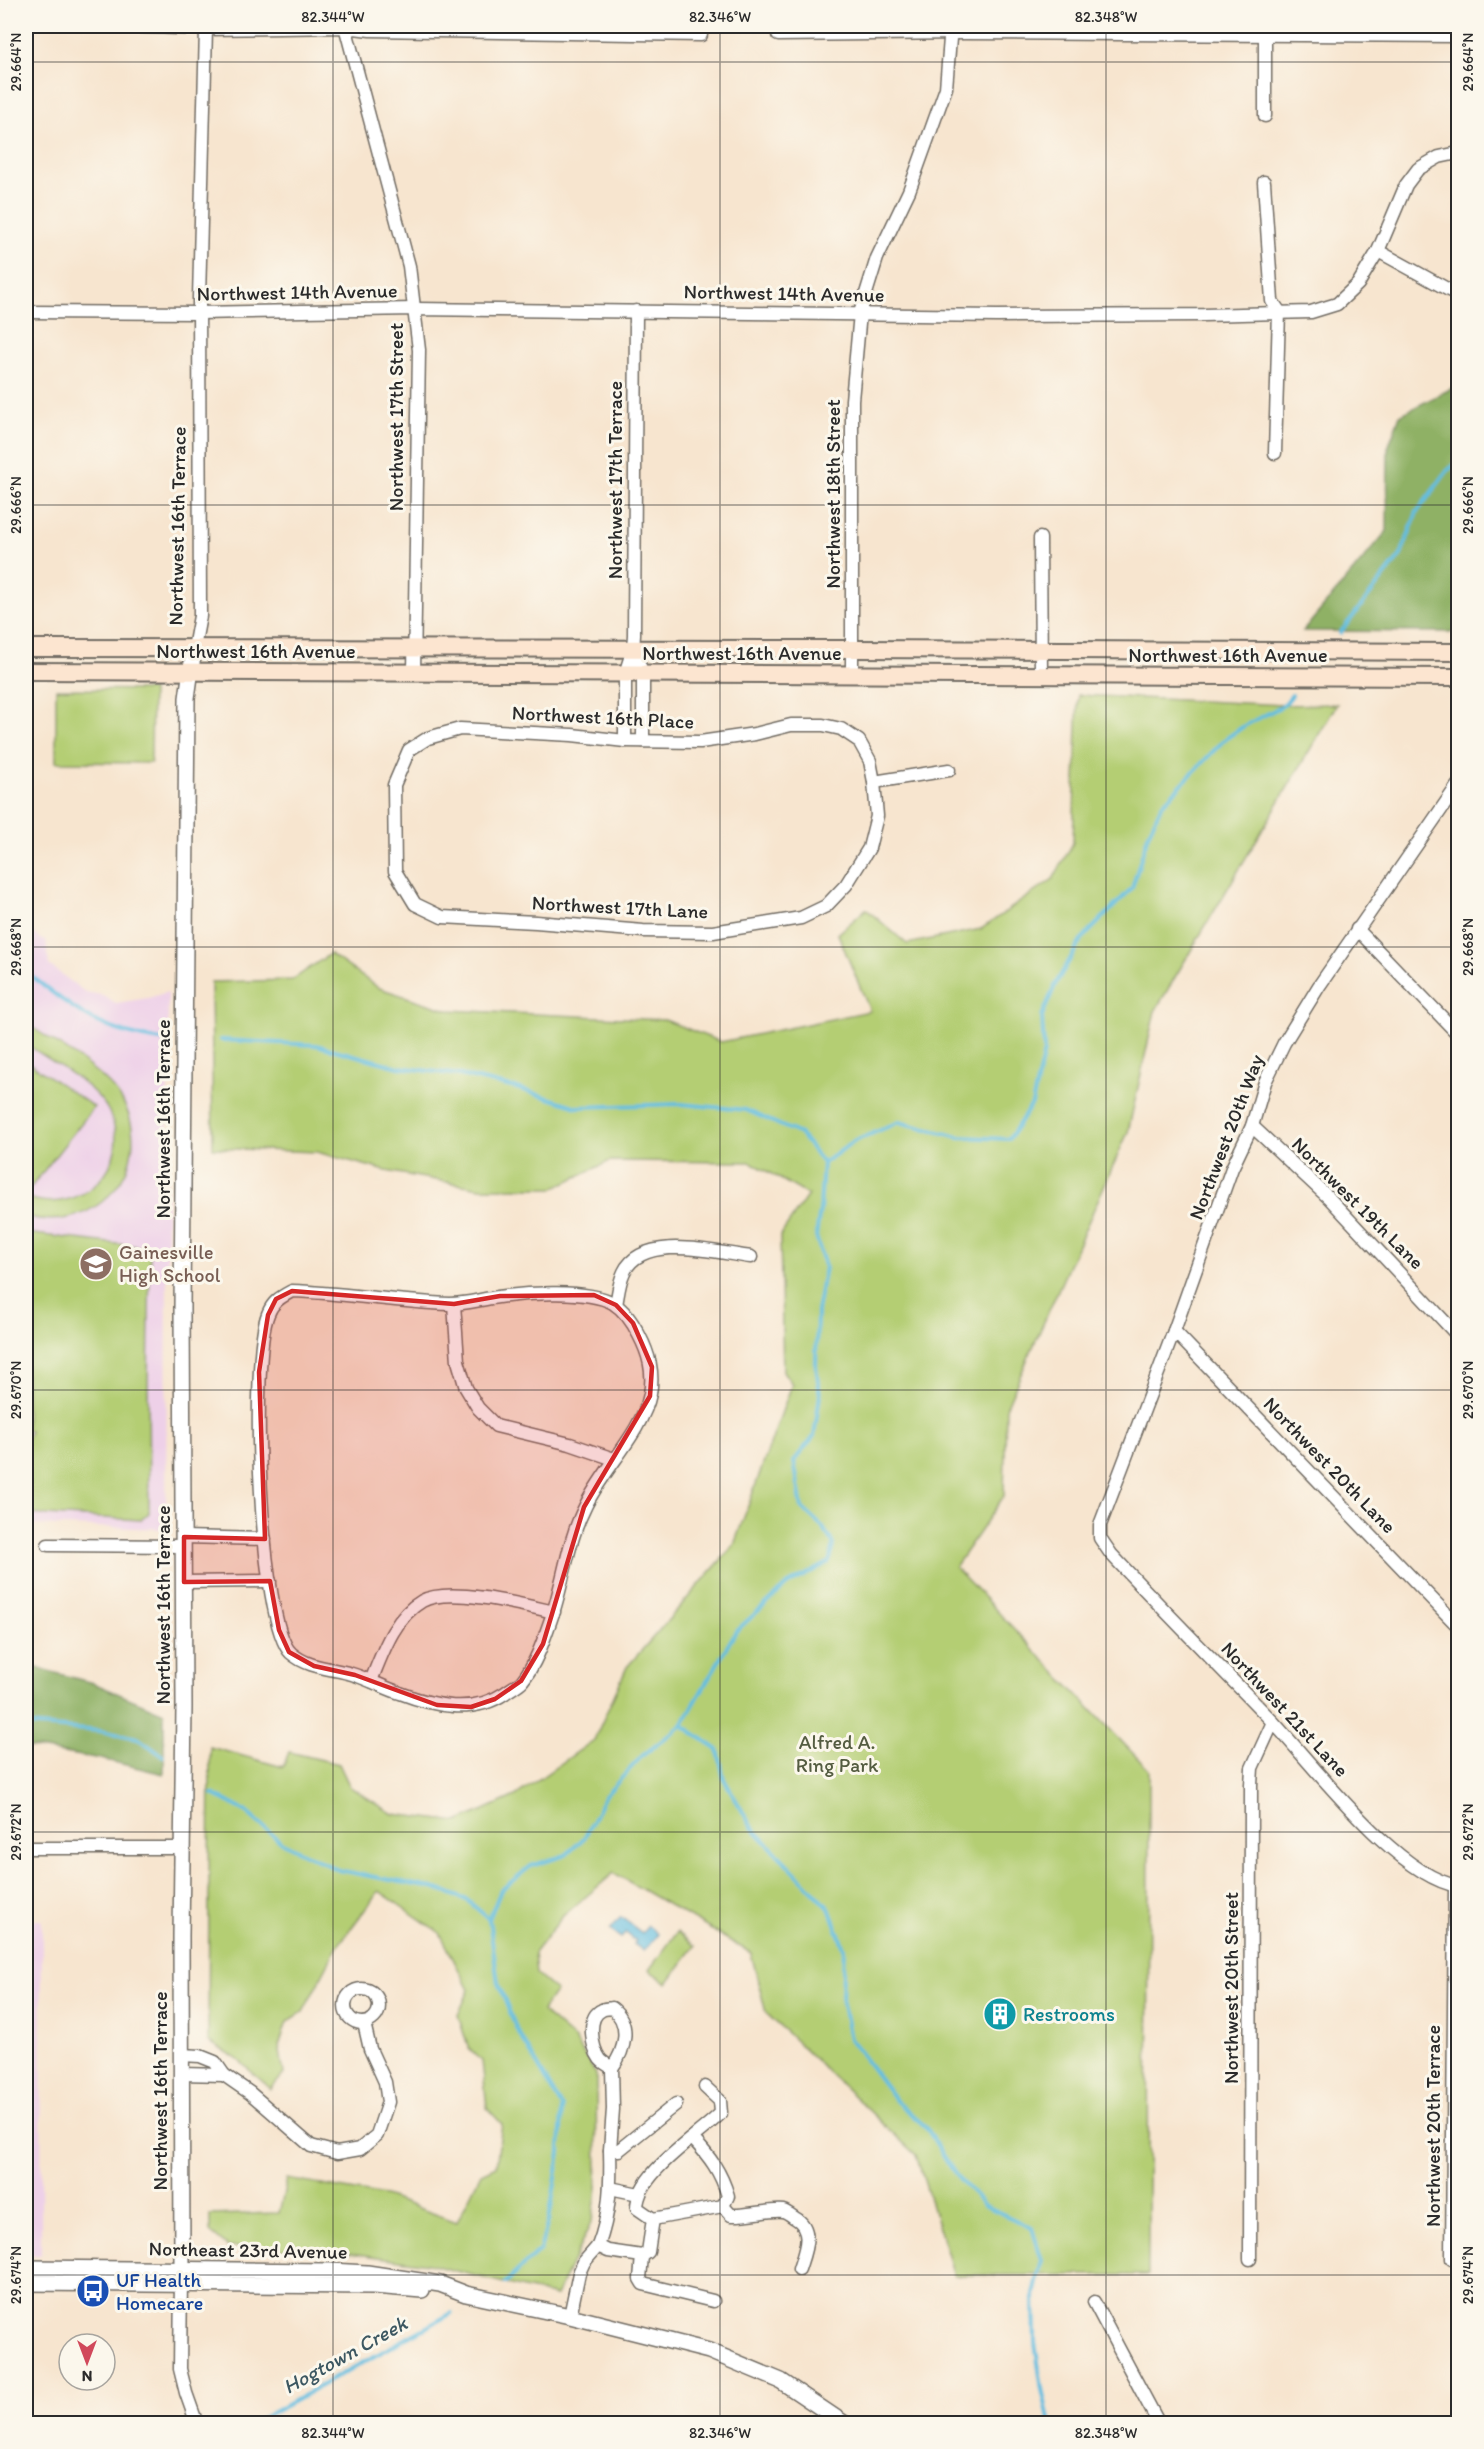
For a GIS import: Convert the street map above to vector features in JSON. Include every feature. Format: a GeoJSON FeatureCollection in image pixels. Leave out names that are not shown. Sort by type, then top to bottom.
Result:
{"type":"FeatureCollection","features":[{"type":"Feature","properties":{"kind":"main road","name":"Northwest 16th Avenue"},"geometry":{"type":"LineString","coordinates":[[26,648],[1458,652]]}},
{"type":"Feature","properties":{"kind":"main road"},"geometry":{"type":"LineString","coordinates":[[1264,651],[1264,676]]}},
{"type":"Feature","properties":{"kind":"main road","name":"Northwest 16th Avenue"},"geometry":{"type":"LineString","coordinates":[[26,670],[1458,677]]}},
{"type":"Feature","properties":{"kind":"street"},"geometry":{"type":"LineString","coordinates":[[120,26],[206,28],[346,26],[381,31],[701,35]]}},
{"type":"Feature","properties":{"kind":"street","name":"Northwest 17th Street"},"geometry":{"type":"LineString","coordinates":[[346,26],[409,266],[415,309],[419,350],[414,673]]}},
{"type":"Feature","properties":{"kind":"street","name":"Northwest 16th Terrace"},"geometry":{"type":"LineString","coordinates":[[198,2424],[180,2369],[184,1582],[183,1098],[187,698],[200,616],[199,313],[206,28]]}},
{"type":"Feature","properties":{"kind":"street"},"geometry":{"type":"LineString","coordinates":[[778,35],[951,30],[1265,30],[1458,36]]}},
{"type":"Feature","properties":{"kind":"street","name":"Northwest 18th Street"},"geometry":{"type":"LineString","coordinates":[[852,674],[852,400],[860,313],[878,258],[916,173],[946,88],[951,30]]}},
{"type":"Feature","properties":{"kind":"street"},"geometry":{"type":"LineString","coordinates":[[1265,30],[1265,116]]}},
{"type":"Feature","properties":{"kind":"street","name":"Northwest 14th Avenue"},"geometry":{"type":"LineString","coordinates":[[26,312],[199,313],[415,309],[997,316],[1311,312],[1337,304],[1358,284],[1378,251],[1406,185],[1418,169],[1439,157],[1458,153]]}},
{"type":"Feature","properties":{"kind":"street"},"geometry":{"type":"LineString","coordinates":[[1264,182],[1272,301],[1279,311],[1275,453]]}},
{"type":"Feature","properties":{"kind":"street"},"geometry":{"type":"LineString","coordinates":[[1378,251],[1458,295]]}},
{"type":"Feature","properties":{"kind":"street","name":"Northwest 17th Terrace"},"geometry":{"type":"LineString","coordinates":[[633,649],[636,311]]}},
{"type":"Feature","properties":{"kind":"street"},"geometry":{"type":"LineString","coordinates":[[1040,538],[1041,675]]}},
{"type":"Feature","properties":{"kind":"street"},"geometry":{"type":"LineString","coordinates":[[625,741],[625,674],[633,649]]}},
{"type":"Feature","properties":{"kind":"street"},"geometry":{"type":"LineString","coordinates":[[633,649],[644,674],[644,741]]}},
{"type":"Feature","properties":{"kind":"street","name":"Northwest 16th Place"},"geometry":{"type":"LineString","coordinates":[[395,871],[394,785],[409,750],[428,738],[460,729],[572,735],[625,741],[700,742],[755,734],[790,725],[823,725],[841,729],[859,741],[870,761],[874,782]]}},
{"type":"Feature","properties":{"kind":"street"},"geometry":{"type":"LineString","coordinates":[[874,782],[949,770]]}},
{"type":"Feature","properties":{"kind":"street","name":"Northwest 17th Lane"},"geometry":{"type":"LineString","coordinates":[[395,871],[415,904],[442,917],[643,931],[713,932],[759,926],[801,918],[826,906],[846,885],[869,848],[877,816],[874,782]]}},
{"type":"Feature","properties":{"kind":"street","name":"Northwest 20th Way"},"geometry":{"type":"LineString","coordinates":[[1100,1538],[1100,1525],[1174,1331],[1232,1168],[1252,1126],[1265,1082],[1284,1042],[1357,929],[1458,785]]}},
{"type":"Feature","properties":{"kind":"street"},"geometry":{"type":"LineString","coordinates":[[1357,929],[1458,1034]]}},
{"type":"Feature","properties":{"kind":"street","name":"Northwest 19th Lane"},"geometry":{"type":"LineString","coordinates":[[1252,1126],[1328,1197],[1458,1336]]}},
{"type":"Feature","properties":{"kind":"street"},"geometry":{"type":"LineString","coordinates":[[616,1305],[624,1272],[640,1255],[664,1248],[751,1257]]}},
{"type":"Feature","properties":{"kind":"street"},"geometry":{"type":"LineString","coordinates":[[292,1291],[454,1304],[500,1296],[555,1294],[594,1295],[616,1305],[633,1323],[652,1366],[650,1396],[638,1422],[584,1507],[565,1562],[554,1612],[543,1644],[521,1682],[495,1699],[471,1707],[437,1705],[355,1675],[314,1666],[289,1652],[279,1630],[270,1581],[260,1476],[259,1372],[268,1315],[276,1299],[292,1291]]}},
{"type":"Feature","properties":{"kind":"street"},"geometry":{"type":"LineString","coordinates":[[454,1304],[458,1361],[466,1388],[478,1408],[496,1426],[570,1444],[614,1460]]}},
{"type":"Feature","properties":{"kind":"street","name":"Northwest 20th Lane"},"geometry":{"type":"LineString","coordinates":[[1174,1331],[1458,1626]]}},
{"type":"Feature","properties":{"kind":"street","name":"Northwest 21st Lane"},"geometry":{"type":"LineString","coordinates":[[1100,1538],[1111,1554],[1273,1722],[1357,1815],[1406,1861],[1440,1882],[1456,1886]]}},
{"type":"Feature","properties":{"kind":"street"},"geometry":{"type":"LineString","coordinates":[[48,1545],[265,1539]]}},
{"type":"Feature","properties":{"kind":"street"},"geometry":{"type":"LineString","coordinates":[[184,1582],[270,1581]]}},
{"type":"Feature","properties":{"kind":"street"},"geometry":{"type":"LineString","coordinates":[[371,1682],[383,1651],[402,1619],[423,1601],[450,1596],[478,1598],[516,1603],[554,1612]]}},
{"type":"Feature","properties":{"kind":"street","name":"Northwest 20th Street"},"geometry":{"type":"LineString","coordinates":[[1250,2259],[1251,1785],[1252,1768],[1273,1722]]}},
{"type":"Feature","properties":{"kind":"street"},"geometry":{"type":"LineString","coordinates":[[26,1848],[182,1848]]}},
{"type":"Feature","properties":{"kind":"street","name":"Northwest 20th Terrace"},"geometry":{"type":"LineString","coordinates":[[1452,2259],[1456,1886]]}},
{"type":"Feature","properties":{"kind":"street"},"geometry":{"type":"LineString","coordinates":[[181,2055],[210,2059],[224,2075],[250,2093],[311,2146],[337,2153],[360,2150],[376,2135],[388,2102],[385,2082],[370,2049],[364,2023]]}},
{"type":"Feature","properties":{"kind":"street"},"geometry":{"type":"LineString","coordinates":[[570,2316],[579,2272],[584,2262],[598,2246],[608,2210],[613,2109],[612,2068]]}},
{"type":"Feature","properties":{"kind":"street"},"geometry":{"type":"LineString","coordinates":[[181,2074],[224,2075]]}},
{"type":"Feature","properties":{"kind":"street"},"geometry":{"type":"LineString","coordinates":[[705,2087],[720,2101],[721,2113],[655,2171],[639,2194],[637,2208],[653,2219],[723,2206]]}},
{"type":"Feature","properties":{"kind":"street"},"geometry":{"type":"LineString","coordinates":[[610,2150],[619,2150],[676,2104]]}},
{"type":"Feature","properties":{"kind":"street"},"geometry":{"type":"LineString","coordinates":[[693,2139],[713,2159],[722,2177],[728,2196],[723,2206]]}},
{"type":"Feature","properties":{"kind":"street"},"geometry":{"type":"LineString","coordinates":[[610,2188],[639,2194]]}},
{"type":"Feature","properties":{"kind":"street"},"geometry":{"type":"LineString","coordinates":[[723,2206],[731,2215],[746,2216],[783,2211],[800,2220],[806,2229],[807,2243],[799,2269]]}},
{"type":"Feature","properties":{"kind":"street"},"geometry":{"type":"LineString","coordinates":[[598,2246],[608,2251],[642,2256],[648,2252],[653,2219]]}},
{"type":"Feature","properties":{"kind":"street"},"geometry":{"type":"LineString","coordinates":[[642,2256],[640,2279],[643,2284],[713,2301]]}},
{"type":"Feature","properties":{"kind":"street","name":"Northeast 23rd Avenue"},"geometry":{"type":"LineString","coordinates":[[26,2268],[367,2273],[440,2284],[466,2294]]}},
{"type":"Feature","properties":{"kind":"street","name":"Northeast 23rd Avenue"},"geometry":{"type":"LineString","coordinates":[[26,2283],[374,2286],[466,2294],[570,2316],[709,2351],[753,2368],[798,2391],[845,2424]]}},
{"type":"Feature","properties":{"kind":"street"},"geometry":{"type":"LineString","coordinates":[[1094,2302],[1159,2424]]}},
{"type":"Feature","properties":{"kind":"highlighted area"},"geometry":{"type":"Polygon","coordinates":[[[292,1291],[454,1304],[500,1296],[594,1295],[616,1305],[633,1323],[652,1367],[650,1396],[584,1507],[543,1644],[521,1681],[495,1699],[471,1707],[437,1705],[355,1675],[314,1666],[289,1652],[279,1630],[270,1581],[184,1582],[184,1537],[265,1539],[259,1372],[268,1315],[276,1299],[292,1291]]]}},
{"type":"Feature","properties":{"kind":"shaded area","name":"Gainesville High School"},"geometry":{"type":"Polygon","coordinates":[[[26,926],[40,939],[46,941],[49,965],[85,992],[101,995],[116,1003],[168,992],[166,1529],[26,1525],[26,926]]]}},
{"type":"Feature","properties":{"kind":"shaded area"},"geometry":{"type":"Polygon","coordinates":[[[26,1920],[42,1920],[41,2255],[26,2255],[26,1920]]]}},
{"type":"Feature","properties":{"kind":"green space"},"geometry":{"type":"Polygon","coordinates":[[[1458,385],[1458,632],[1303,631],[1387,531],[1388,448],[1400,415],[1458,385]]]}},
{"type":"Feature","properties":{"kind":"green space"},"geometry":{"type":"Polygon","coordinates":[[[56,689],[152,690],[151,763],[56,762],[56,689]]]}},
{"type":"Feature","properties":{"kind":"green space","name":"Alfred A. Ring Park"},"geometry":{"type":"Polygon","coordinates":[[[1078,695],[1284,705],[1337,704],[1155,1011],[1128,1132],[1006,1408],[1004,1496],[955,1567],[1149,1770],[1148,2275],[954,2275],[916,2155],[766,2013],[751,1953],[614,1873],[563,1916],[534,1953],[536,1974],[556,1991],[542,2011],[575,2040],[596,2074],[597,2188],[592,2221],[556,2296],[428,2264],[329,2250],[228,2247],[210,2232],[210,2215],[279,2213],[287,2179],[385,2196],[457,2222],[481,2173],[496,2166],[502,2124],[487,2108],[482,2061],[468,2047],[458,2015],[469,1990],[440,1933],[379,1891],[337,1947],[303,2012],[287,2022],[279,2046],[284,2074],[271,2089],[237,2059],[208,2041],[210,1747],[283,1767],[289,1752],[339,1764],[350,1787],[393,1814],[458,1822],[515,1796],[594,1740],[627,1667],[734,1545],[792,1384],[783,1371],[780,1236],[808,1195],[751,1162],[610,1161],[554,1188],[480,1188],[386,1171],[317,1152],[213,1148],[211,982],[292,980],[330,954],[379,988],[447,1010],[665,1020],[721,1042],[870,1011],[838,934],[866,909],[907,944],[981,929],[1053,879],[1073,843],[1078,695]]]}},
{"type":"Feature","properties":{"kind":"green space"},"geometry":{"type":"Polygon","coordinates":[[[26,1023],[92,1068],[104,1079],[122,1100],[131,1125],[132,1149],[126,1171],[114,1191],[96,1206],[75,1216],[51,1220],[26,1216],[26,1197],[46,1202],[66,1200],[83,1193],[98,1182],[109,1167],[115,1150],[115,1130],[108,1110],[93,1091],[26,1044],[26,1023]]]}},
{"type":"Feature","properties":{"kind":"green space"},"geometry":{"type":"Polygon","coordinates":[[[26,1061],[94,1107],[28,1191],[26,1189],[26,1061]]]}},
{"type":"Feature","properties":{"kind":"green space"},"geometry":{"type":"Polygon","coordinates":[[[26,1233],[150,1248],[149,1513],[141,1520],[26,1514],[26,1441],[30,1431],[26,1430],[26,1233]]]}},
{"type":"Feature","properties":{"kind":"green space"},"geometry":{"type":"Polygon","coordinates":[[[26,1665],[93,1683],[164,1713],[164,1774],[101,1759],[26,1747],[26,1665]]]}},
{"type":"Feature","properties":{"kind":"green space"},"geometry":{"type":"Polygon","coordinates":[[[677,1932],[695,1946],[667,1983],[649,1970],[677,1932]]]}},
{"type":"Feature","properties":{"kind":"water"},"geometry":{"type":"Polygon","coordinates":[[[621,1917],[642,1933],[648,1926],[658,1934],[644,1951],[634,1944],[636,1941],[626,1933],[621,1938],[610,1930],[621,1917]]]}},
{"type":"Feature","properties":{"kind":"waterway"},"geometry":{"type":"LineString","coordinates":[[1340,633],[1401,555],[1417,512],[1448,470],[1458,462]]}},
{"type":"Feature","properties":{"kind":"waterway"},"geometry":{"type":"LineString","coordinates":[[489,1919],[501,1890],[531,1866],[566,1855],[585,1837],[604,1797],[642,1756],[682,1725],[736,1631],[787,1585],[829,1562],[834,1545],[822,1526],[802,1508],[794,1461],[814,1436],[820,1395],[816,1366],[817,1311],[825,1267],[816,1236],[823,1163],[855,1141],[899,1122],[959,1137],[1009,1139],[1032,1104],[1044,1051],[1042,1016],[1056,983],[1082,939],[1132,888],[1148,835],[1161,806],[1224,740],[1244,726],[1284,705],[1292,695]]}},
{"type":"Feature","properties":{"kind":"waterway"},"geometry":{"type":"LineString","coordinates":[[26,972],[73,1008],[103,1025],[161,1040]]}},
{"type":"Feature","properties":{"kind":"waterway"},"geometry":{"type":"LineString","coordinates":[[221,1040],[316,1045],[399,1067],[460,1075],[520,1089],[577,1107],[681,1104],[746,1110],[800,1134],[823,1163]]}},
{"type":"Feature","properties":{"kind":"waterway"},"geometry":{"type":"LineString","coordinates":[[26,1725],[100,1731],[138,1738],[163,1756]]}},
{"type":"Feature","properties":{"kind":"waterway"},"geometry":{"type":"LineString","coordinates":[[682,1725],[718,1750],[724,1779],[751,1826],[829,1908],[844,1948],[842,1999],[850,2039],[897,2102],[926,2127],[955,2174],[984,2205],[1032,2228],[1042,2260],[1034,2295],[1035,2343],[1050,2424]]}},
{"type":"Feature","properties":{"kind":"waterway"},"geometry":{"type":"LineString","coordinates":[[213,1794],[245,1811],[281,1842],[338,1870],[437,1889],[467,1900],[489,1919]]}},
{"type":"Feature","properties":{"kind":"waterway","name":"Hogtown Creek"},"geometry":{"type":"LineString","coordinates":[[489,1919],[498,1983],[516,2028],[562,2107],[560,2152],[550,2214],[540,2250],[505,2283]]}},
{"type":"Feature","properties":{"kind":"waterway","name":"Hogtown Creek"},"geometry":{"type":"LineString","coordinates":[[252,2424],[452,2313]]}},
{"type":"Feature","properties":{"kind":"place","name":"Gainesville High School"},"geometry":{"type":"Point","coordinates":[96,1264]}},
{"type":"Feature","properties":{"kind":"place","name":"Restrooms"},"geometry":{"type":"Point","coordinates":[1000,2014]}},
{"type":"Feature","properties":{"kind":"place","name":"UF Health Homecare"},"geometry":{"type":"Point","coordinates":[93,2291]}}]}
